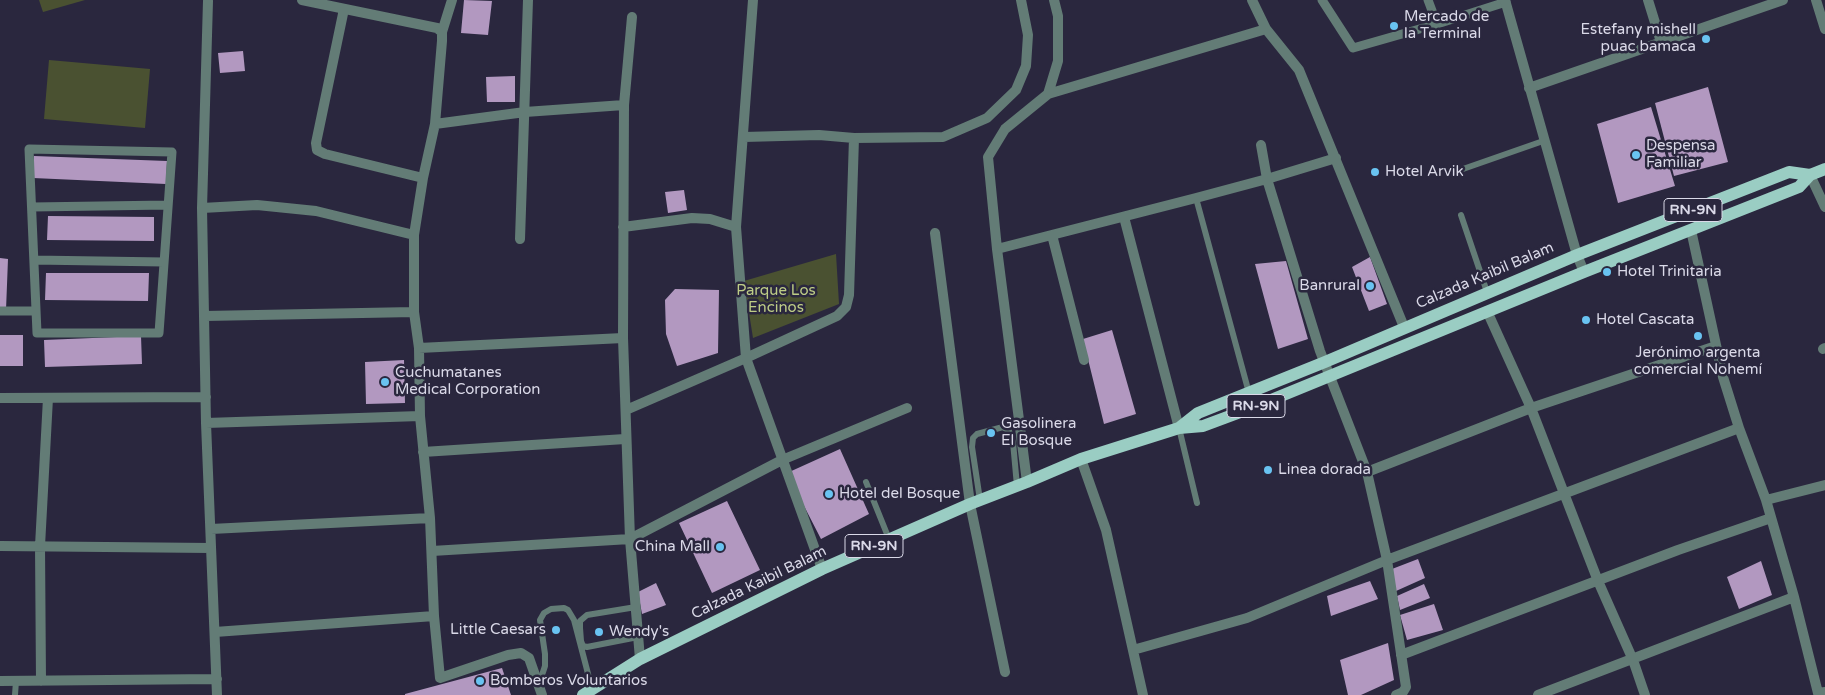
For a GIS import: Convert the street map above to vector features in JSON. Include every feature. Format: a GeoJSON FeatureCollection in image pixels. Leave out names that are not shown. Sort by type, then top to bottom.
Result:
{"type":"FeatureCollection","features":[{"type":"Feature","properties":{"kind":"main road","name":"Calzada Kaibil Balam"},"geometry":{"type":"LineString","coordinates":[[587,692],[640,659],[822,569],[975,502],[1081,459],[1179,428],[1203,426],[1331,376],[1487,311],[1799,187],[1810,175],[1825,169]]}},
{"type":"Feature","properties":{"kind":"main road","name":"Calzada Kaibil Balam"},"geometry":{"type":"LineString","coordinates":[[1179,428],[1198,413],[1577,255],[1789,172],[1810,175]]}},
{"type":"Feature","properties":{"kind":"street"},"geometry":{"type":"LineString","coordinates":[[302,0],[437,28],[442,32]]}},
{"type":"Feature","properties":{"kind":"street"},"geometry":{"type":"LineString","coordinates":[[452,0],[442,32],[435,124],[423,178],[414,235],[414,312],[419,348],[420,416],[430,518],[434,616],[440,678],[521,652],[529,658],[542,695]]}},
{"type":"Feature","properties":{"kind":"street"},"geometry":{"type":"LineString","coordinates":[[520,239],[528,0]]}},
{"type":"Feature","properties":{"kind":"street"},"geometry":{"type":"LineString","coordinates":[[744,137],[819,135],[854,138],[943,137],[987,118],[1016,90],[1026,66],[1028,36],[1021,0]]}},
{"type":"Feature","properties":{"kind":"street"},"geometry":{"type":"LineString","coordinates":[[1048,94],[1058,61],[1058,16],[1054,0]]}},
{"type":"Feature","properties":{"kind":"street"},"geometry":{"type":"LineString","coordinates":[[1252,0],[1266,29],[1299,70],[1404,327]]}},
{"type":"Feature","properties":{"kind":"street"},"geometry":{"type":"LineString","coordinates":[[1322,0],[1353,48],[1437,24],[1505,1],[1546,140],[1577,255],[1584,272]]}},
{"type":"Feature","properties":{"kind":"street"},"geometry":{"type":"LineString","coordinates":[[1428,0],[1437,24]]}},
{"type":"Feature","properties":{"kind":"street"},"geometry":{"type":"LineString","coordinates":[[1648,0],[1660,42]]}},
{"type":"Feature","properties":{"kind":"street"},"geometry":{"type":"LineString","coordinates":[[1530,88],[1783,0]]}},
{"type":"Feature","properties":{"kind":"street"},"geometry":{"type":"LineString","coordinates":[[1816,0],[1825,29]]}},
{"type":"Feature","properties":{"kind":"street"},"geometry":{"type":"LineString","coordinates":[[208,1],[202,208],[206,423],[217,695]]}},
{"type":"Feature","properties":{"kind":"street"},"geometry":{"type":"LineString","coordinates":[[752,5],[744,137],[736,227],[746,358],[822,569]]}},
{"type":"Feature","properties":{"kind":"street"},"geometry":{"type":"LineString","coordinates":[[344,9],[316,143],[317,150],[325,154],[423,178]]}},
{"type":"Feature","properties":{"kind":"street"},"geometry":{"type":"LineString","coordinates":[[632,17],[624,105],[622,338],[630,539],[640,659]]}},
{"type":"Feature","properties":{"kind":"street"},"geometry":{"type":"LineString","coordinates":[[1022,484],[988,157],[1004,129],[1048,94],[1266,29]]}},
{"type":"Feature","properties":{"kind":"street"},"geometry":{"type":"LineString","coordinates":[[435,124],[525,112],[624,105]]}},
{"type":"Feature","properties":{"kind":"street"},"geometry":{"type":"LineString","coordinates":[[626,410],[837,316],[846,307],[849,295],[854,138]]}},
{"type":"Feature","properties":{"kind":"street"},"geometry":{"type":"LineString","coordinates":[[1261,145],[1267,179],[1324,362],[1367,472],[1387,560],[1406,687],[1403,692],[1396,695]]}},
{"type":"Feature","properties":{"kind":"street"},"geometry":{"type":"LineString","coordinates":[[29,149],[172,152],[168,205],[159,333],[37,333],[29,149]]}},
{"type":"Feature","properties":{"kind":"street"},"geometry":{"type":"LineString","coordinates":[[997,249],[1267,179],[1336,158]]}},
{"type":"Feature","properties":{"kind":"street"},"geometry":{"type":"LineString","coordinates":[[1810,175],[1825,207]]}},
{"type":"Feature","properties":{"kind":"street"},"geometry":{"type":"LineString","coordinates":[[32,207],[168,205]]}},
{"type":"Feature","properties":{"kind":"street"},"geometry":{"type":"LineString","coordinates":[[202,208],[258,205],[316,211],[414,235]]}},
{"type":"Feature","properties":{"kind":"street"},"geometry":{"type":"LineString","coordinates":[[1124,216],[1179,428]]}},
{"type":"Feature","properties":{"kind":"street"},"geometry":{"type":"LineString","coordinates":[[623,227],[692,218],[710,219],[736,227]]}},
{"type":"Feature","properties":{"kind":"street"},"geometry":{"type":"LineString","coordinates":[[1691,230],[1723,377],[1739,428],[1766,500],[1794,597],[1818,692],[1825,692]]}},
{"type":"Feature","properties":{"kind":"street"},"geometry":{"type":"LineString","coordinates":[[935,233],[975,502],[1005,672]]}},
{"type":"Feature","properties":{"kind":"street"},"geometry":{"type":"LineString","coordinates":[[1052,235],[1084,360]]}},
{"type":"Feature","properties":{"kind":"street"},"geometry":{"type":"LineString","coordinates":[[34,260],[164,262]]}},
{"type":"Feature","properties":{"kind":"street"},"geometry":{"type":"LineString","coordinates":[[0,311],[36,311]]}},
{"type":"Feature","properties":{"kind":"street"},"geometry":{"type":"LineString","coordinates":[[1487,311],[1531,408],[1598,581],[1645,695]]}},
{"type":"Feature","properties":{"kind":"street"},"geometry":{"type":"LineString","coordinates":[[205,316],[414,312]]}},
{"type":"Feature","properties":{"kind":"street"},"geometry":{"type":"LineString","coordinates":[[419,348],[622,338]]}},
{"type":"Feature","properties":{"kind":"street"},"geometry":{"type":"LineString","coordinates":[[1367,472],[1531,408],[1716,346]]}},
{"type":"Feature","properties":{"kind":"street"},"geometry":{"type":"LineString","coordinates":[[0,398],[206,397]]}},
{"type":"Feature","properties":{"kind":"street"},"geometry":{"type":"LineString","coordinates":[[41,681],[40,546],[48,398]]}},
{"type":"Feature","properties":{"kind":"street"},"geometry":{"type":"LineString","coordinates":[[432,551],[630,539],[782,460],[907,408]]}},
{"type":"Feature","properties":{"kind":"street"},"geometry":{"type":"LineString","coordinates":[[206,423],[420,416]]}},
{"type":"Feature","properties":{"kind":"street"},"geometry":{"type":"LineString","coordinates":[[1132,650],[1247,618],[1387,560],[1739,428]]}},
{"type":"Feature","properties":{"kind":"street"},"geometry":{"type":"LineString","coordinates":[[423,452],[625,439]]}},
{"type":"Feature","properties":{"kind":"street"},"geometry":{"type":"LineString","coordinates":[[1081,459],[1106,530],[1143,695]]}},
{"type":"Feature","properties":{"kind":"street"},"geometry":{"type":"LineString","coordinates":[[1766,500],[1825,484]]}},
{"type":"Feature","properties":{"kind":"street"},"geometry":{"type":"LineString","coordinates":[[210,529],[430,518]]}},
{"type":"Feature","properties":{"kind":"street"},"geometry":{"type":"LineString","coordinates":[[1401,655],[1678,550],[1771,518]]}},
{"type":"Feature","properties":{"kind":"street"},"geometry":{"type":"LineString","coordinates":[[0,546],[211,548]]}},
{"type":"Feature","properties":{"kind":"street"},"geometry":{"type":"LineString","coordinates":[[1538,695],[1794,597]]}},
{"type":"Feature","properties":{"kind":"street"},"geometry":{"type":"LineString","coordinates":[[215,632],[434,616]]}},
{"type":"Feature","properties":{"kind":"street"},"geometry":{"type":"LineString","coordinates":[[0,681],[217,679]]}},
{"type":"Feature","properties":{"kind":"lane"},"geometry":{"type":"LineString","coordinates":[[1463,169],[1546,140]]}},
{"type":"Feature","properties":{"kind":"lane"},"geometry":{"type":"LineString","coordinates":[[1196,198],[1249,393]]}},
{"type":"Feature","properties":{"kind":"lane"},"geometry":{"type":"LineString","coordinates":[[1461,215],[1487,292]]}},
{"type":"Feature","properties":{"kind":"lane"},"geometry":{"type":"LineString","coordinates":[[969,461],[973,438],[977,434],[1003,427],[1009,431],[1013,442],[1022,484]]}},
{"type":"Feature","properties":{"kind":"lane"},"geometry":{"type":"LineString","coordinates":[[1179,428],[1197,503]]}},
{"type":"Feature","properties":{"kind":"lane"},"geometry":{"type":"LineString","coordinates":[[866,482],[889,539]]}},
{"type":"Feature","properties":{"kind":"lane"},"geometry":{"type":"LineString","coordinates":[[636,607],[586,615],[580,621],[580,628],[583,646],[638,637]]}},
{"type":"Feature","properties":{"kind":"lane"},"geometry":{"type":"LineString","coordinates":[[539,684],[543,675],[545,660],[540,620],[544,613],[551,609],[564,608],[572,615],[587,692]]}},
{"type":"Feature","properties":{"kind":"lane"},"geometry":{"type":"LineString","coordinates":[[15,695],[16,681]]}},
{"type":"Feature","properties":{"kind":"green space"},"geometry":{"type":"Polygon","coordinates":[[[39,0],[85,0],[43,12],[39,0]]]}},
{"type":"Feature","properties":{"kind":"green space"},"geometry":{"type":"Polygon","coordinates":[[[49,60],[150,69],[145,128],[44,119],[49,60]]]}},
{"type":"Feature","properties":{"kind":"green space","name":"Parque Los Encinos"},"geometry":{"type":"Polygon","coordinates":[[[836,254],[839,304],[753,338],[744,281],[836,254]]]}},
{"type":"Feature","properties":{"kind":"building"},"geometry":{"type":"Polygon","coordinates":[[[464,0],[492,1],[488,35],[461,33],[464,0]]]}},
{"type":"Feature","properties":{"kind":"building"},"geometry":{"type":"Polygon","coordinates":[[[243,51],[245,71],[220,73],[218,53],[243,51]]]}},
{"type":"Feature","properties":{"kind":"building"},"geometry":{"type":"Polygon","coordinates":[[[515,76],[515,102],[487,102],[486,77],[515,76]]]}},
{"type":"Feature","properties":{"kind":"building"},"geometry":{"type":"Polygon","coordinates":[[[1708,87],[1728,162],[1674,176],[1655,103],[1708,87]]]}},
{"type":"Feature","properties":{"kind":"building","name":"Despensa Familiar"},"geometry":{"type":"Polygon","coordinates":[[[1651,107],[1675,186],[1618,203],[1597,124],[1651,107]]]}},
{"type":"Feature","properties":{"kind":"building"},"geometry":{"type":"Polygon","coordinates":[[[34,156],[167,161],[166,184],[33,178],[34,156]]]}},
{"type":"Feature","properties":{"kind":"building"},"geometry":{"type":"Polygon","coordinates":[[[684,190],[687,210],[668,213],[665,192],[684,190]]]}},
{"type":"Feature","properties":{"kind":"building"},"geometry":{"type":"Polygon","coordinates":[[[48,216],[154,217],[154,241],[47,240],[48,216]]]}},
{"type":"Feature","properties":{"kind":"building","name":"Banrural"},"geometry":{"type":"Polygon","coordinates":[[[1370,257],[1387,304],[1369,311],[1352,267],[1370,257]]]}},
{"type":"Feature","properties":{"kind":"building"},"geometry":{"type":"Polygon","coordinates":[[[0,258],[8,259],[6,310],[0,310],[0,258]]]}},
{"type":"Feature","properties":{"kind":"building"},"geometry":{"type":"Polygon","coordinates":[[[1286,261],[1308,339],[1278,349],[1255,264],[1286,261]]]}},
{"type":"Feature","properties":{"kind":"building"},"geometry":{"type":"Polygon","coordinates":[[[46,273],[149,273],[148,301],[45,300],[46,273]]]}},
{"type":"Feature","properties":{"kind":"building"},"geometry":{"type":"Polygon","coordinates":[[[675,289],[719,290],[718,353],[677,366],[666,334],[665,300],[675,289]]]}},
{"type":"Feature","properties":{"kind":"building"},"geometry":{"type":"Polygon","coordinates":[[[1112,330],[1136,414],[1104,424],[1083,339],[1112,330]]]}},
{"type":"Feature","properties":{"kind":"building"},"geometry":{"type":"Polygon","coordinates":[[[0,335],[23,335],[23,366],[0,366],[0,335]]]}},
{"type":"Feature","properties":{"kind":"building"},"geometry":{"type":"Polygon","coordinates":[[[141,336],[142,364],[45,367],[44,340],[141,336]]]}},
{"type":"Feature","properties":{"kind":"building","name":"Cuchumatanes Medical Corporation"},"geometry":{"type":"Polygon","coordinates":[[[404,360],[405,403],[366,404],[365,362],[404,360]]]}},
{"type":"Feature","properties":{"kind":"building","name":"Hotel del Bosque"},"geometry":{"type":"Polygon","coordinates":[[[840,449],[869,514],[821,539],[787,473],[840,449]]]}},
{"type":"Feature","properties":{"kind":"building","name":"China Mall"},"geometry":{"type":"Polygon","coordinates":[[[727,501],[760,570],[712,593],[679,523],[727,501]]]}},
{"type":"Feature","properties":{"kind":"building"},"geometry":{"type":"Polygon","coordinates":[[[1418,559],[1425,578],[1396,591],[1392,569],[1418,559]]]}},
{"type":"Feature","properties":{"kind":"building"},"geometry":{"type":"Polygon","coordinates":[[[1761,561],[1772,595],[1739,609],[1727,577],[1761,561]]]}},
{"type":"Feature","properties":{"kind":"building"},"geometry":{"type":"Polygon","coordinates":[[[1370,581],[1378,599],[1331,616],[1327,596],[1370,581]]]}},
{"type":"Feature","properties":{"kind":"building"},"geometry":{"type":"Polygon","coordinates":[[[656,583],[666,605],[642,614],[638,592],[656,583]]]}},
{"type":"Feature","properties":{"kind":"building"},"geometry":{"type":"Polygon","coordinates":[[[1424,584],[1430,598],[1400,610],[1397,596],[1424,584]]]}},
{"type":"Feature","properties":{"kind":"building"},"geometry":{"type":"Polygon","coordinates":[[[1434,604],[1443,630],[1407,640],[1400,615],[1434,604]]]}},
{"type":"Feature","properties":{"kind":"building"},"geometry":{"type":"Polygon","coordinates":[[[1388,643],[1394,680],[1361,695],[1348,695],[1340,660],[1388,643]]]}},
{"type":"Feature","properties":{"kind":"building","name":"Bomberos Voluntarios"},"geometry":{"type":"Polygon","coordinates":[[[502,668],[511,695],[405,695],[405,694],[502,668]]]}},
{"type":"Feature","properties":{"kind":"place","name":"Mercado de la Terminal"},"geometry":{"type":"Point","coordinates":[1394,26]}},
{"type":"Feature","properties":{"kind":"place","name":"Estefany mishell puac bamaca"},"geometry":{"type":"Point","coordinates":[1706,39]}},
{"type":"Feature","properties":{"kind":"place","name":"Despensa Familiar"},"geometry":{"type":"Point","coordinates":[1636,155]}},
{"type":"Feature","properties":{"kind":"place","name":"Hotel Arvik"},"geometry":{"type":"Point","coordinates":[1375,172]}},
{"type":"Feature","properties":{"kind":"place","name":"Hotel Trinitaria"},"geometry":{"type":"Point","coordinates":[1607,272]}},
{"type":"Feature","properties":{"kind":"place","name":"Banrural"},"geometry":{"type":"Point","coordinates":[1370,286]}},
{"type":"Feature","properties":{"kind":"place","name":"Hotel Cascata"},"geometry":{"type":"Point","coordinates":[1586,320]}},
{"type":"Feature","properties":{"kind":"place","name":"Jerónimo argenta comercial Nohemí"},"geometry":{"type":"Point","coordinates":[1698,336]}},
{"type":"Feature","properties":{"kind":"place","name":"Cuchumatanes Medical Corporation"},"geometry":{"type":"Point","coordinates":[385,382]}},
{"type":"Feature","properties":{"kind":"place","name":"Gasolinera El Bosque"},"geometry":{"type":"Point","coordinates":[991,433]}},
{"type":"Feature","properties":{"kind":"place","name":"Linea dorada"},"geometry":{"type":"Point","coordinates":[1268,470]}},
{"type":"Feature","properties":{"kind":"place","name":"Hotel del Bosque"},"geometry":{"type":"Point","coordinates":[829,494]}},
{"type":"Feature","properties":{"kind":"place","name":"China Mall"},"geometry":{"type":"Point","coordinates":[720,547]}},
{"type":"Feature","properties":{"kind":"place","name":"Little Caesars"},"geometry":{"type":"Point","coordinates":[556,630]}},
{"type":"Feature","properties":{"kind":"place","name":"Wendy's"},"geometry":{"type":"Point","coordinates":[599,632]}},
{"type":"Feature","properties":{"kind":"place","name":"Bomberos Voluntarios"},"geometry":{"type":"Point","coordinates":[480,681]}}]}
